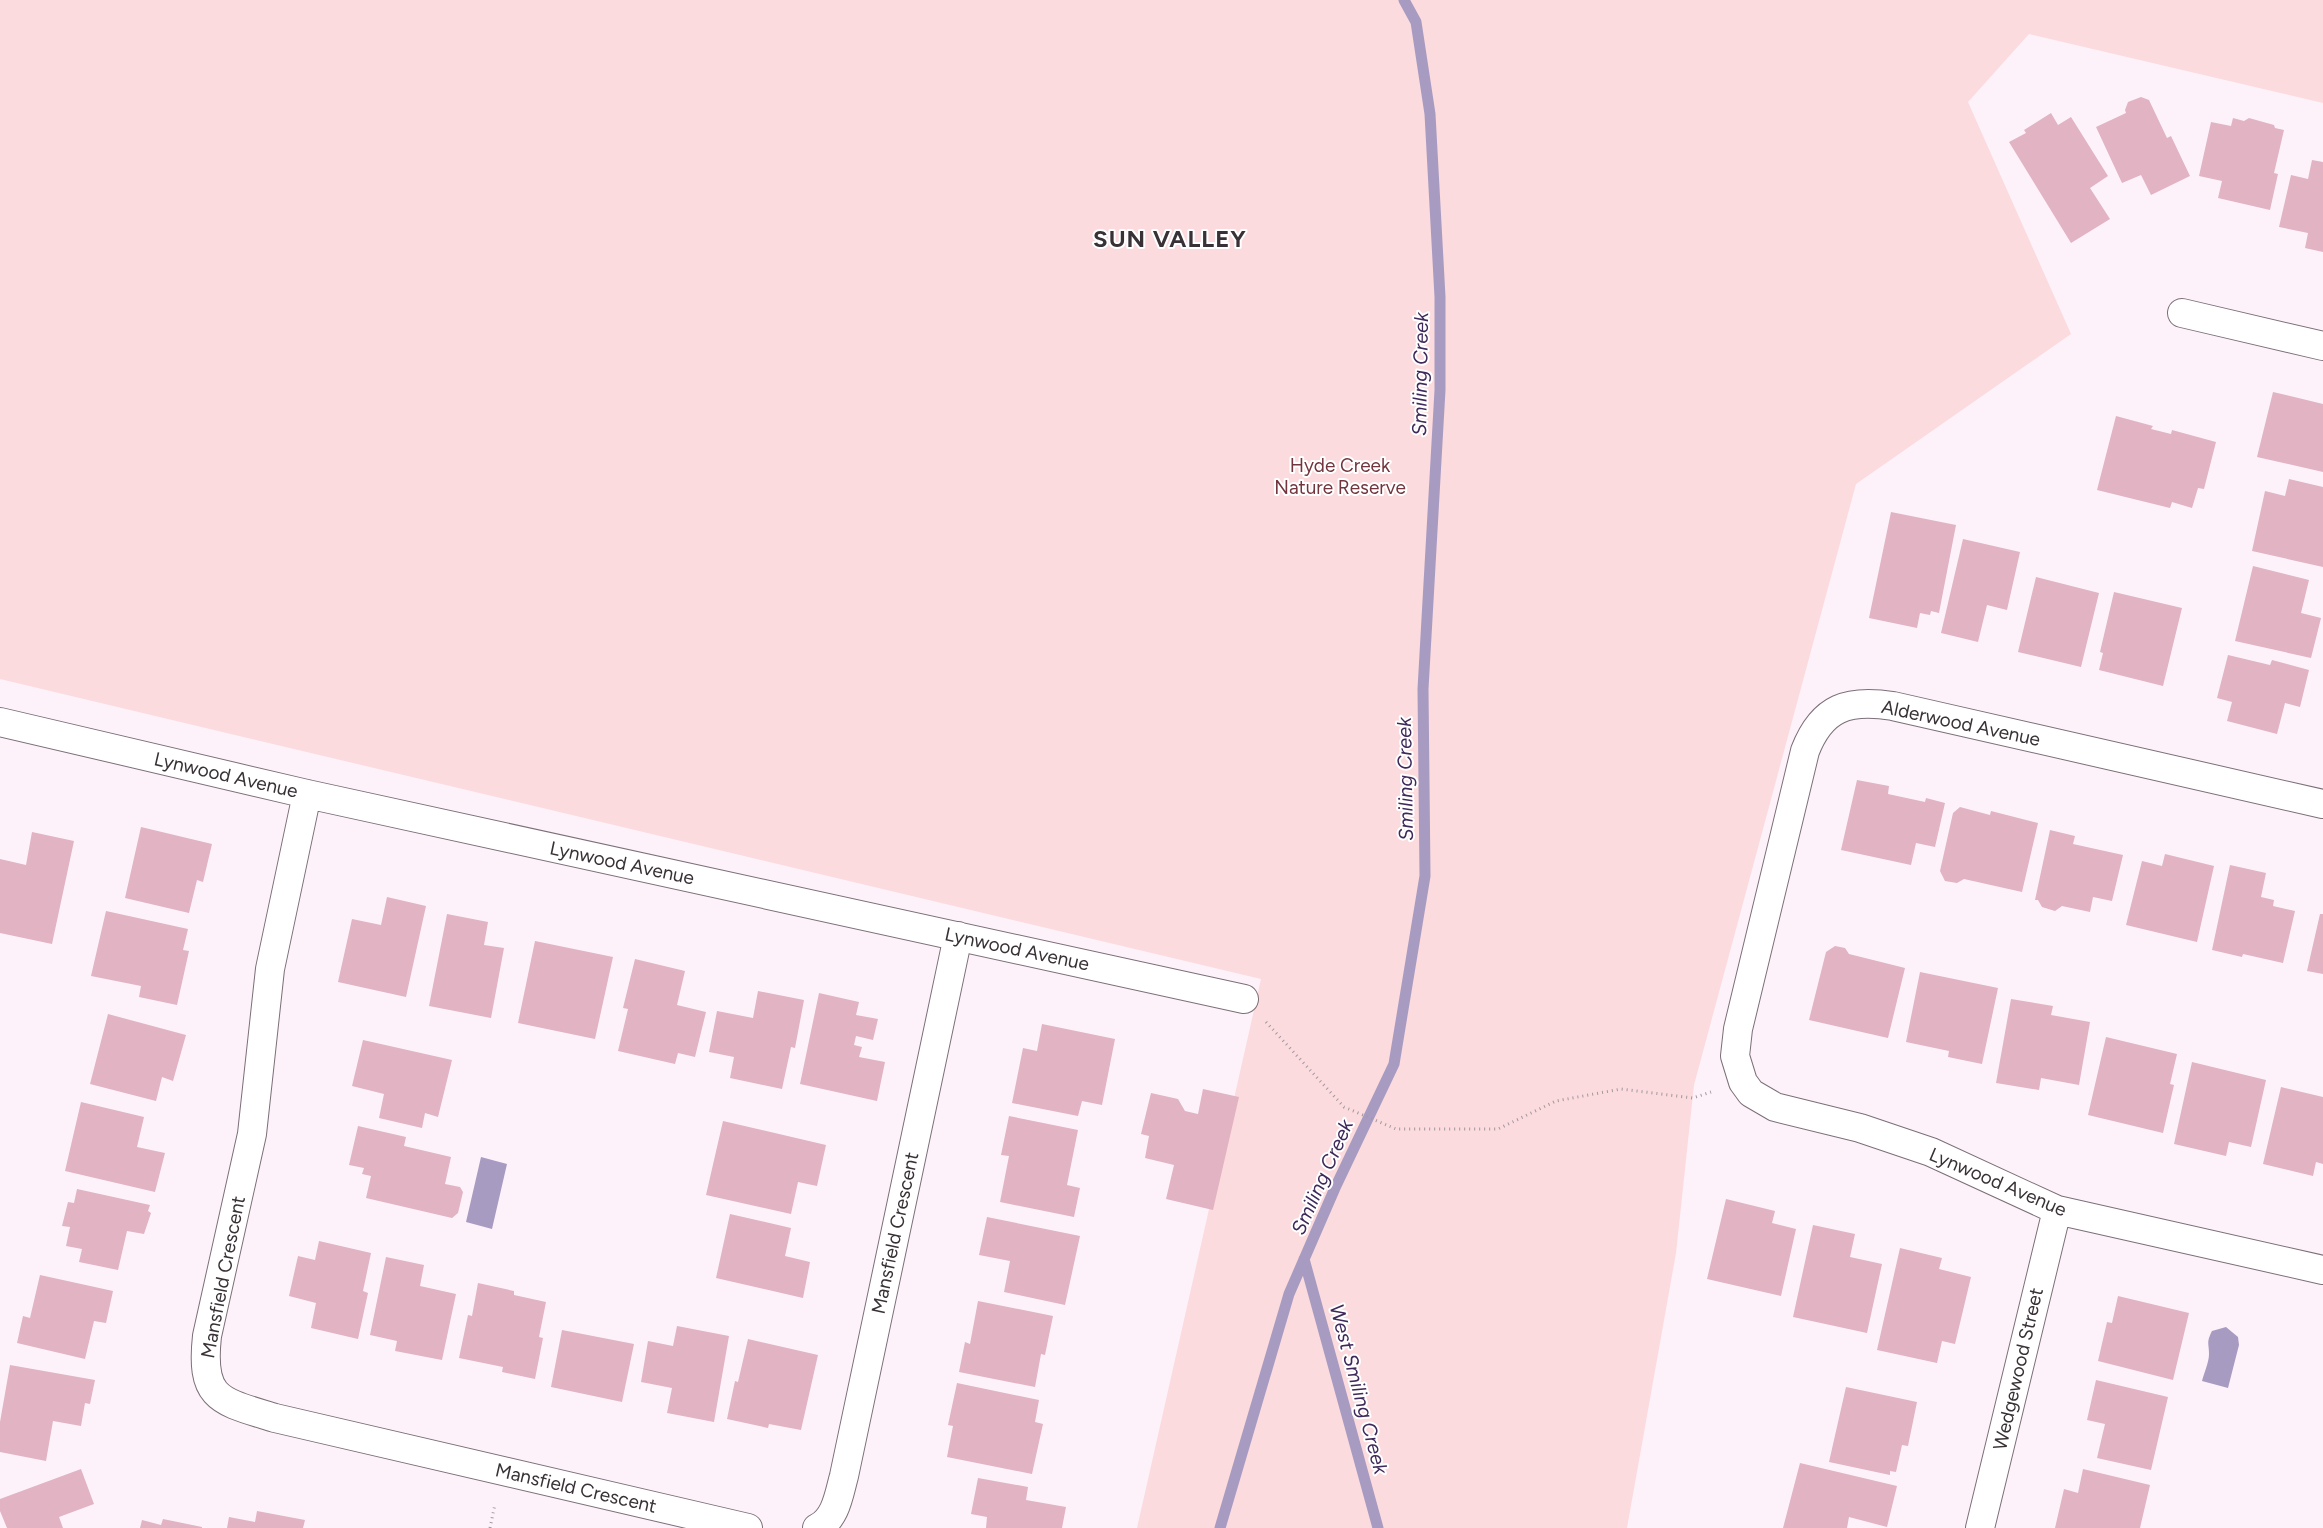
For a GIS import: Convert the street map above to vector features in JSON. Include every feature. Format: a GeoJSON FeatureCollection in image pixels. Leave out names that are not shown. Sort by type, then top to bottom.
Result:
{"type":"FeatureCollection","features":[{"type":"Feature","properties":{"kind":"street"},"geometry":{"type":"LineString","coordinates":[[2182,313],[2323,346]]}},
{"type":"Feature","properties":{"kind":"street","name":"Alderwood Avenue"},"geometry":{"type":"LineString","coordinates":[[1743,1082],[1735,1056],[1738,1029],[1805,751],[1818,724],[1830,714],[1859,704],[1893,706],[2323,804]]}},
{"type":"Feature","properties":{"kind":"street","name":"Lynwood Avenue"},"geometry":{"type":"LineString","coordinates":[[0,722],[307,794],[1244,999]]}},
{"type":"Feature","properties":{"kind":"street","name":"Mansfield Crescent"},"geometry":{"type":"LineString","coordinates":[[307,794],[270,969],[252,1134],[207,1336],[206,1376],[212,1389],[223,1399],[240,1408],[275,1418],[748,1528]]}},
{"type":"Feature","properties":{"kind":"street","name":"Mansfield Crescent"},"geometry":{"type":"LineString","coordinates":[[821,1527],[831,1515],[837,1503],[844,1476],[958,936]]}},
{"type":"Feature","properties":{"kind":"street","name":"Lynwood Avenue"},"geometry":{"type":"LineString","coordinates":[[1743,1082],[1751,1093],[1775,1107],[1860,1128],[1931,1152],[2057,1210],[2323,1270]]}},
{"type":"Feature","properties":{"kind":"street","name":"Wedgewood Street"},"geometry":{"type":"LineString","coordinates":[[1980,1528],[2057,1210]]}},
{"type":"Feature","properties":{"kind":"path"},"geometry":{"type":"LineString","coordinates":[[1244,999],[1326,1090],[1344,1107],[1396,1128],[1498,1129],[1556,1101],[1621,1088],[1693,1098],[1743,1082]]}},
{"type":"Feature","properties":{"kind":"green space","name":"Hyde Creek Nature Reserve"},"geometry":{"type":"Polygon","coordinates":[[[0,0],[2323,0],[2323,103],[2029,34],[1968,102],[2071,334],[1856,484],[1694,1085],[1676,1253],[1627,1528],[1137,1528],[1261,979],[0,679],[0,0]]]}},
{"type":"Feature","properties":{"kind":"shaded area"},"geometry":{"type":"Polygon","coordinates":[[[481,1157],[507,1164],[492,1229],[466,1222],[481,1157]]]}},
{"type":"Feature","properties":{"kind":"shaded area"},"geometry":{"type":"Polygon","coordinates":[[[2226,1327],[2238,1337],[2239,1345],[2228,1388],[2202,1381],[2209,1357],[2208,1343],[2210,1335],[2212,1331],[2226,1327]]]}},
{"type":"Feature","properties":{"kind":"building"},"geometry":{"type":"Polygon","coordinates":[[[2141,97],[2149,100],[2167,138],[2171,136],[2190,176],[2151,195],[2141,175],[2122,183],[2096,127],[2126,113],[2125,110],[2128,102],[2141,97]]]}},
{"type":"Feature","properties":{"kind":"building"},"geometry":{"type":"Polygon","coordinates":[[[2051,113],[2058,125],[2071,117],[2108,176],[2090,188],[2110,219],[2071,243],[2009,142],[2026,133],[2024,130],[2051,113]]]}},
{"type":"Feature","properties":{"kind":"building"},"geometry":{"type":"Polygon","coordinates":[[[2233,118],[2244,121],[2249,118],[2284,130],[2274,173],[2278,174],[2270,210],[2218,198],[2222,181],[2199,176],[2211,122],[2231,126],[2233,118]]]}},
{"type":"Feature","properties":{"kind":"building"},"geometry":{"type":"Polygon","coordinates":[[[2312,160],[2323,162],[2323,252],[2305,248],[2308,233],[2279,227],[2291,175],[2308,179],[2312,160]]]}},
{"type":"Feature","properties":{"kind":"building"},"geometry":{"type":"Polygon","coordinates":[[[2273,392],[2323,404],[2323,472],[2257,457],[2273,392]]]}},
{"type":"Feature","properties":{"kind":"building"},"geometry":{"type":"Polygon","coordinates":[[[2116,416],[2153,426],[2151,429],[2171,434],[2172,430],[2216,442],[2204,489],[2198,488],[2192,508],[2172,502],[2170,508],[2097,490],[2116,416]]]}},
{"type":"Feature","properties":{"kind":"building"},"geometry":{"type":"Polygon","coordinates":[[[2289,479],[2323,487],[2323,567],[2252,551],[2265,491],[2285,496],[2289,479]]]}},
{"type":"Feature","properties":{"kind":"building"},"geometry":{"type":"Polygon","coordinates":[[[1891,512],[1956,525],[1939,613],[1931,611],[1930,615],[1920,613],[1917,628],[1869,618],[1891,512]]]}},
{"type":"Feature","properties":{"kind":"building"},"geometry":{"type":"Polygon","coordinates":[[[1963,539],[2020,552],[2007,610],[1987,605],[1978,642],[1941,633],[1963,539]]]}},
{"type":"Feature","properties":{"kind":"building"},"geometry":{"type":"Polygon","coordinates":[[[2253,566],[2309,580],[2301,613],[2321,618],[2311,658],[2235,641],[2253,566]]]}},
{"type":"Feature","properties":{"kind":"building"},"geometry":{"type":"Polygon","coordinates":[[[2036,577],[2099,593],[2081,667],[2018,652],[2036,577]]]}},
{"type":"Feature","properties":{"kind":"building"},"geometry":{"type":"Polygon","coordinates":[[[2114,592],[2182,608],[2163,686],[2099,670],[2103,653],[2100,652],[2114,592]]]}},
{"type":"Feature","properties":{"kind":"building"},"geometry":{"type":"Polygon","coordinates":[[[2228,655],[2270,665],[2272,660],[2309,670],[2300,707],[2285,703],[2277,734],[2227,721],[2232,702],[2217,698],[2228,655]]]}},
{"type":"Feature","properties":{"kind":"building"},"geometry":{"type":"Polygon","coordinates":[[[1857,780],[1889,786],[1888,794],[1925,802],[1926,798],[1945,803],[1935,847],[1916,843],[1911,865],[1841,850],[1857,780]]]}},
{"type":"Feature","properties":{"kind":"building"},"geometry":{"type":"Polygon","coordinates":[[[1960,807],[1990,815],[1991,811],[2038,823],[2022,892],[1964,879],[1957,883],[1945,881],[1940,871],[1953,813],[1960,807]]]}},
{"type":"Feature","properties":{"kind":"building"},"geometry":{"type":"Polygon","coordinates":[[[141,827],[212,844],[203,882],[197,880],[189,913],[125,898],[141,827]]]}},
{"type":"Feature","properties":{"kind":"building"},"geometry":{"type":"Polygon","coordinates":[[[2050,830],[2075,836],[2073,844],[2123,855],[2112,901],[2093,897],[2090,912],[2062,906],[2055,911],[2042,907],[2038,900],[2035,900],[2050,830]]]}},
{"type":"Feature","properties":{"kind":"building"},"geometry":{"type":"Polygon","coordinates":[[[32,832],[74,841],[52,944],[0,933],[0,859],[26,865],[32,832]]]}},
{"type":"Feature","properties":{"kind":"building"},"geometry":{"type":"Polygon","coordinates":[[[2165,854],[2214,866],[2197,942],[2126,925],[2142,861],[2162,866],[2165,854]]]}},
{"type":"Feature","properties":{"kind":"building"},"geometry":{"type":"Polygon","coordinates":[[[2230,865],[2266,873],[2261,897],[2274,900],[2273,906],[2295,911],[2283,963],[2243,954],[2242,957],[2212,950],[2230,865]]]}},
{"type":"Feature","properties":{"kind":"building"},"geometry":{"type":"Polygon","coordinates":[[[387,897],[426,906],[406,997],[338,982],[352,919],[381,925],[387,897]]]}},
{"type":"Feature","properties":{"kind":"building"},"geometry":{"type":"Polygon","coordinates":[[[106,911],[188,929],[183,950],[189,951],[177,1005],[139,997],[141,986],[91,976],[106,911]]]}},
{"type":"Feature","properties":{"kind":"building"},"geometry":{"type":"Polygon","coordinates":[[[447,914],[488,922],[484,945],[504,948],[491,1018],[429,1006],[447,914]]]}},
{"type":"Feature","properties":{"kind":"building"},"geometry":{"type":"Polygon","coordinates":[[[2320,914],[2323,914],[2323,974],[2307,971],[2320,914]]]}},
{"type":"Feature","properties":{"kind":"building"},"geometry":{"type":"Polygon","coordinates":[[[535,941],[613,957],[595,1039],[518,1023],[535,941]]]}},
{"type":"Feature","properties":{"kind":"building"},"geometry":{"type":"Polygon","coordinates":[[[1835,946],[1845,948],[1849,954],[1905,968],[1888,1038],[1809,1020],[1826,952],[1835,946]]]}},
{"type":"Feature","properties":{"kind":"building"},"geometry":{"type":"Polygon","coordinates":[[[635,959],[685,971],[677,1005],[706,1012],[695,1057],[678,1053],[675,1064],[618,1051],[628,1009],[623,1008],[635,959]]]}},
{"type":"Feature","properties":{"kind":"building"},"geometry":{"type":"Polygon","coordinates":[[[1920,972],[1998,988],[1982,1064],[1948,1057],[1949,1051],[1906,1042],[1920,972]]]}},
{"type":"Feature","properties":{"kind":"building"},"geometry":{"type":"Polygon","coordinates":[[[758,991],[804,1000],[795,1048],[791,1047],[782,1089],[730,1078],[734,1057],[709,1052],[717,1011],[753,1018],[758,991]]]}},
{"type":"Feature","properties":{"kind":"building"},"geometry":{"type":"Polygon","coordinates":[[[819,993],[859,1002],[856,1015],[878,1019],[873,1040],[856,1036],[854,1045],[862,1047],[859,1057],[885,1062],[877,1101],[800,1084],[819,993]]]}},
{"type":"Feature","properties":{"kind":"building"},"geometry":{"type":"Polygon","coordinates":[[[2011,999],[2053,1006],[2051,1015],[2090,1022],[2079,1085],[2041,1078],[2039,1090],[1996,1083],[2011,999]]]}},
{"type":"Feature","properties":{"kind":"building"},"geometry":{"type":"Polygon","coordinates":[[[108,1014],[186,1035],[173,1081],[162,1077],[156,1101],[90,1084],[108,1014]]]}},
{"type":"Feature","properties":{"kind":"building"},"geometry":{"type":"Polygon","coordinates":[[[1042,1024],[1115,1039],[1102,1105],[1082,1101],[1078,1116],[1012,1103],[1023,1048],[1037,1051],[1042,1024]]]}},
{"type":"Feature","properties":{"kind":"building"},"geometry":{"type":"Polygon","coordinates":[[[2106,1037],[2177,1054],[2170,1084],[2174,1085],[2163,1133],[2088,1115],[2106,1037]]]}},
{"type":"Feature","properties":{"kind":"building"},"geometry":{"type":"Polygon","coordinates":[[[363,1040],[452,1060],[438,1117],[425,1113],[422,1128],[379,1118],[384,1094],[352,1086],[363,1040]]]}},
{"type":"Feature","properties":{"kind":"building"},"geometry":{"type":"Polygon","coordinates":[[[2192,1062],[2266,1080],[2251,1147],[2229,1142],[2226,1156],[2174,1144],[2192,1062]]]}},
{"type":"Feature","properties":{"kind":"building"},"geometry":{"type":"Polygon","coordinates":[[[2281,1087],[2323,1097],[2323,1164],[2316,1162],[2313,1176],[2263,1164],[2281,1087]]]}},
{"type":"Feature","properties":{"kind":"building"},"geometry":{"type":"Polygon","coordinates":[[[1203,1089],[1239,1097],[1213,1210],[1166,1199],[1174,1165],[1145,1158],[1149,1136],[1141,1134],[1151,1093],[1178,1099],[1185,1111],[1198,1114],[1203,1089]]]}},
{"type":"Feature","properties":{"kind":"building"},"geometry":{"type":"Polygon","coordinates":[[[81,1102],[144,1117],[137,1147],[165,1153],[155,1192],[65,1171],[81,1102]]]}},
{"type":"Feature","properties":{"kind":"building"},"geometry":{"type":"Polygon","coordinates":[[[1009,1116],[1078,1130],[1067,1185],[1080,1188],[1074,1217],[1000,1202],[1009,1156],[1001,1155],[1009,1116]]]}},
{"type":"Feature","properties":{"kind":"building"},"geometry":{"type":"Polygon","coordinates":[[[723,1121],[826,1145],[817,1186],[798,1182],[791,1214],[706,1195],[723,1121]]]}},
{"type":"Feature","properties":{"kind":"building"},"geometry":{"type":"Polygon","coordinates":[[[358,1126],[406,1137],[404,1146],[451,1157],[445,1184],[460,1187],[463,1192],[458,1213],[452,1218],[366,1198],[371,1176],[362,1174],[364,1168],[349,1165],[358,1126]]]}},
{"type":"Feature","properties":{"kind":"building"},"geometry":{"type":"Polygon","coordinates":[[[77,1189],[150,1205],[148,1211],[151,1213],[144,1234],[127,1231],[118,1270],[79,1262],[82,1249],[66,1246],[70,1227],[62,1226],[68,1202],[74,1203],[77,1189]]]}},
{"type":"Feature","properties":{"kind":"building"},"geometry":{"type":"Polygon","coordinates":[[[1726,1199],[1775,1211],[1772,1223],[1796,1229],[1781,1296],[1707,1279],[1726,1199]]]}},
{"type":"Feature","properties":{"kind":"building"},"geometry":{"type":"Polygon","coordinates":[[[730,1214],[791,1228],[785,1256],[810,1262],[803,1298],[716,1278],[730,1214]]]}},
{"type":"Feature","properties":{"kind":"building"},"geometry":{"type":"Polygon","coordinates":[[[987,1217],[1080,1236],[1065,1305],[1004,1292],[1010,1261],[979,1255],[987,1217]]]}},
{"type":"Feature","properties":{"kind":"building"},"geometry":{"type":"Polygon","coordinates":[[[1813,1225],[1855,1234],[1850,1257],[1882,1264],[1867,1333],[1793,1317],[1813,1225]]]}},
{"type":"Feature","properties":{"kind":"building"},"geometry":{"type":"Polygon","coordinates":[[[319,1241],[371,1253],[363,1291],[368,1293],[358,1339],[311,1328],[316,1303],[289,1296],[298,1256],[315,1260],[319,1241]]]}},
{"type":"Feature","properties":{"kind":"building"},"geometry":{"type":"Polygon","coordinates":[[[1900,1248],[1942,1258],[1939,1269],[1971,1277],[1955,1344],[1942,1341],[1937,1363],[1877,1350],[1900,1248]]]}},
{"type":"Feature","properties":{"kind":"building"},"geometry":{"type":"Polygon","coordinates":[[[386,1257],[424,1265],[420,1286],[456,1294],[442,1360],[395,1351],[397,1341],[370,1335],[386,1257]]]}},
{"type":"Feature","properties":{"kind":"building"},"geometry":{"type":"Polygon","coordinates":[[[40,1275],[113,1291],[106,1323],[94,1321],[85,1359],[17,1343],[23,1316],[30,1318],[40,1275]]]}},
{"type":"Feature","properties":{"kind":"building"},"geometry":{"type":"Polygon","coordinates":[[[478,1283],[514,1291],[514,1295],[546,1302],[539,1337],[543,1338],[535,1379],[502,1372],[503,1367],[459,1358],[468,1315],[472,1316],[478,1283]]]}},
{"type":"Feature","properties":{"kind":"building"},"geometry":{"type":"Polygon","coordinates":[[[2118,1296],[2189,1313],[2173,1380],[2098,1361],[2107,1322],[2112,1323],[2118,1296]]]}},
{"type":"Feature","properties":{"kind":"building"},"geometry":{"type":"Polygon","coordinates":[[[978,1301],[1053,1316],[1045,1355],[1041,1354],[1035,1387],[959,1372],[965,1342],[970,1344],[978,1301]]]}},
{"type":"Feature","properties":{"kind":"building"},"geometry":{"type":"Polygon","coordinates":[[[677,1326],[729,1336],[714,1422],[667,1413],[672,1388],[641,1382],[648,1341],[673,1346],[677,1326]]]}},
{"type":"Feature","properties":{"kind":"building"},"geometry":{"type":"Polygon","coordinates":[[[562,1330],[634,1344],[622,1402],[551,1387],[562,1330]]]}},
{"type":"Feature","properties":{"kind":"building"},"geometry":{"type":"Polygon","coordinates":[[[748,1339],[818,1355],[801,1430],[769,1424],[768,1428],[727,1419],[735,1381],[738,1382],[748,1339]]]}},
{"type":"Feature","properties":{"kind":"building"},"geometry":{"type":"Polygon","coordinates":[[[10,1365],[95,1380],[90,1404],[85,1403],[81,1426],[53,1421],[46,1461],[0,1452],[0,1422],[10,1365]]]}},
{"type":"Feature","properties":{"kind":"building"},"geometry":{"type":"Polygon","coordinates":[[[2096,1380],[2168,1397],[2151,1470],[2097,1458],[2105,1424],[2087,1420],[2096,1380]]]}},
{"type":"Feature","properties":{"kind":"building"},"geometry":{"type":"Polygon","coordinates":[[[957,1383],[1039,1400],[1035,1422],[1043,1424],[1032,1474],[947,1457],[953,1426],[948,1425],[957,1383]]]}},
{"type":"Feature","properties":{"kind":"building"},"geometry":{"type":"Polygon","coordinates":[[[1846,1387],[1917,1402],[1908,1446],[1902,1445],[1896,1472],[1890,1471],[1890,1475],[1829,1462],[1846,1387]]]}},
{"type":"Feature","properties":{"kind":"building"},"geometry":{"type":"Polygon","coordinates":[[[1800,1463],[1897,1486],[1887,1527],[1849,1517],[1847,1528],[1783,1528],[1800,1463]]]}},
{"type":"Feature","properties":{"kind":"building"},"geometry":{"type":"Polygon","coordinates":[[[81,1469],[94,1504],[59,1517],[63,1528],[7,1528],[0,1511],[0,1499],[81,1469]]]}},
{"type":"Feature","properties":{"kind":"building"},"geometry":{"type":"Polygon","coordinates":[[[2083,1469],[2150,1485],[2140,1528],[2055,1528],[2064,1489],[2078,1493],[2083,1469]]]}},
{"type":"Feature","properties":{"kind":"building"},"geometry":{"type":"Polygon","coordinates":[[[978,1478],[1028,1487],[1026,1500],[1066,1507],[1062,1528],[986,1528],[987,1517],[971,1514],[978,1478]]]}},
{"type":"Feature","properties":{"kind":"building"},"geometry":{"type":"Polygon","coordinates":[[[257,1511],[305,1520],[303,1528],[227,1528],[229,1517],[255,1522],[257,1511]]]}},
{"type":"Feature","properties":{"kind":"building"},"geometry":{"type":"Polygon","coordinates":[[[163,1519],[202,1528],[140,1528],[142,1520],[161,1525],[163,1519]]]}},
{"type":"Feature","properties":{"kind":"waterway","name":"Smiling Creek"},"geometry":{"type":"LineString","coordinates":[[1220,1528],[1289,1294],[1335,1188],[1394,1064],[1425,876],[1423,689],[1440,390],[1440,297],[1430,114],[1416,22],[1404,0]]}},
{"type":"Feature","properties":{"kind":"waterway","name":"West Smiling Creek"},"geometry":{"type":"LineString","coordinates":[[1304,1259],[1378,1528]]}},
{"type":"Feature","properties":{"kind":"district","name":"SUN VALLEY"},"geometry":{"type":"Point","coordinates":[1170,238]}}]}
